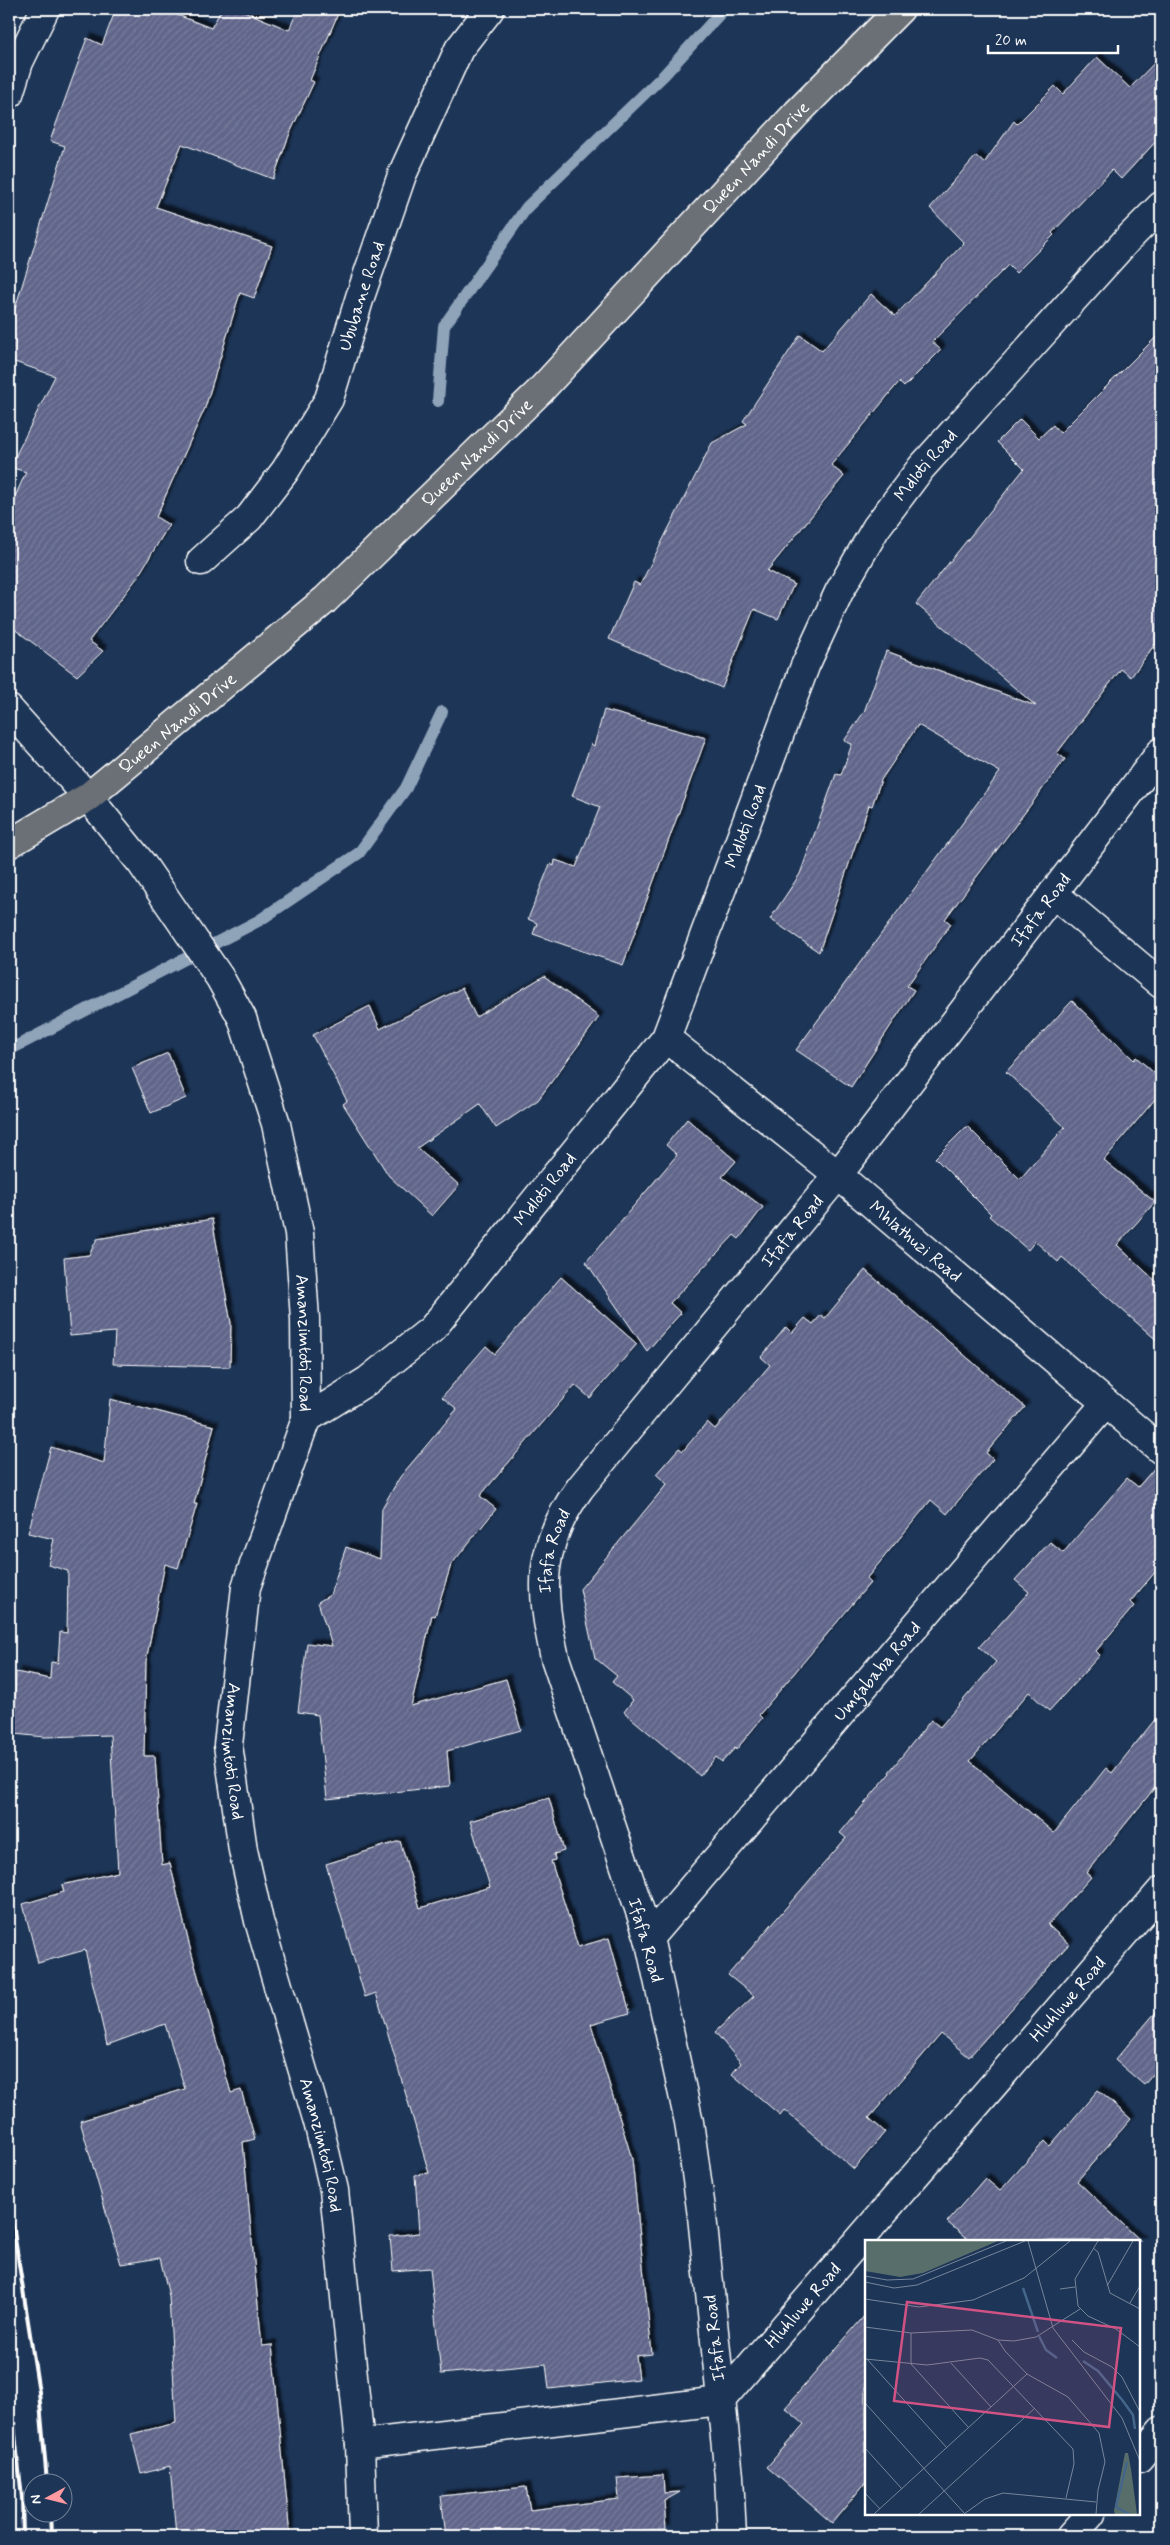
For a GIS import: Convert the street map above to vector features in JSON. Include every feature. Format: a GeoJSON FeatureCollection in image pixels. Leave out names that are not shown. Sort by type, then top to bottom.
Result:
{"type":"FeatureCollection","features":[{"type":"Feature","properties":{"kind":"main road","name":"Queen Nandi Drive"},"geometry":{"type":"LineString","coordinates":[[9,844],[88,797],[325,600],[539,392],[797,113],[900,9]]}},
{"type":"Feature","properties":{"kind":"street"},"geometry":{"type":"LineString","coordinates":[[9,94],[19,62],[45,9]]}},
{"type":"Feature","properties":{"kind":"street","name":"Ububane Road"},"geometry":{"type":"LineString","coordinates":[[202,562],[249,518],[285,471],[329,400],[360,297],[402,175],[459,49],[490,9]]}},
{"type":"Feature","properties":{"kind":"street","name":"Mdloti Road"},"geometry":{"type":"LineString","coordinates":[[306,1419],[367,1381],[432,1329],[666,1038],[805,666],[839,592],[876,528],[922,468],[1127,240],[1161,206]]}},
{"type":"Feature","properties":{"kind":"street"},"geometry":{"type":"LineString","coordinates":[[9,709],[88,797]]}},
{"type":"Feature","properties":{"kind":"street","name":"Ifafa Road"},"geometry":{"type":"LineString","coordinates":[[732,2536],[728,2476],[702,2216],[689,2122],[649,1938],[555,1658],[545,1611],[545,1570],[551,1539],[565,1508],[580,1488],[838,1175],[1161,752]]}},
{"type":"Feature","properties":{"kind":"street","name":"Amanzimtoti Road"},"geometry":{"type":"LineString","coordinates":[[88,797],[142,864],[174,909],[220,978],[242,1018],[270,1107],[299,1233],[305,1319],[306,1419],[246,1587],[228,1745],[243,1850],[259,1921],[318,2122],[334,2190],[360,2444],[363,2536]]}},
{"type":"Feature","properties":{"kind":"street"},"geometry":{"type":"LineString","coordinates":[[1053,893],[1161,984]]}},
{"type":"Feature","properties":{"kind":"street","name":"Mhlathuzi Road"},"geometry":{"type":"LineString","coordinates":[[666,1038],[838,1175],[1161,1450]]}},
{"type":"Feature","properties":{"kind":"street","name":"Umgababa Road"},"geometry":{"type":"LineString","coordinates":[[649,1938],[1106,1404]]}},
{"type":"Feature","properties":{"kind":"street","name":"Hluhluwe Road"},"geometry":{"type":"LineString","coordinates":[[720,2401],[1161,1891]]}},
{"type":"Feature","properties":{"kind":"street"},"geometry":{"type":"LineString","coordinates":[[360,2444],[720,2401]]}},
{"type":"Feature","properties":{"kind":"street"},"geometry":{"type":"LineString","coordinates":[[1140,2457],[1161,2431]]}},
{"type":"Feature","properties":{"kind":"street"},"geometry":{"type":"LineString","coordinates":[[1071,2536],[1090,2515]]}},
{"type":"Feature","properties":{"kind":"building"},"geometry":{"type":"Polygon","coordinates":[[[116,9],[162,9],[211,28],[222,9],[239,9],[289,30],[298,9],[340,9],[310,80],[314,82],[290,133],[273,179],[182,144],[156,207],[272,246],[254,298],[240,293],[205,408],[156,517],[169,525],[137,578],[89,641],[103,651],[77,676],[9,625],[9,510],[26,472],[10,467],[55,376],[9,360],[9,328],[65,146],[50,141],[87,38],[102,45],[116,9]]]}},
{"type":"Feature","properties":{"kind":"building"},"geometry":{"type":"Polygon","coordinates":[[[1161,56],[1161,136],[1121,179],[1112,170],[1052,233],[1054,235],[1016,273],[1008,265],[932,342],[941,350],[904,387],[899,382],[831,465],[844,476],[767,571],[794,584],[778,619],[754,609],[722,688],[609,639],[634,582],[640,585],[712,443],[747,424],[743,421],[800,335],[822,351],[871,294],[895,316],[964,243],[930,208],[976,156],[984,163],[1014,121],[1017,124],[1055,86],[1063,94],[1097,57],[1130,88],[1161,56]]]}},
{"type":"Feature","properties":{"kind":"building"},"geometry":{"type":"Polygon","coordinates":[[[1161,332],[1161,636],[1131,677],[1121,669],[1057,753],[1065,759],[945,919],[951,924],[907,986],[914,990],[851,1087],[796,1050],[1000,772],[918,725],[881,780],[872,806],[869,805],[819,952],[770,919],[800,874],[836,774],[841,775],[852,744],[844,741],[864,712],[886,651],[1036,706],[916,604],[1024,469],[997,442],[1020,419],[1039,438],[1053,425],[1060,433],[1161,332]]]}},
{"type":"Feature","properties":{"kind":"building"},"geometry":{"type":"Polygon","coordinates":[[[604,710],[706,738],[623,965],[533,934],[537,923],[528,919],[550,864],[554,866],[555,860],[576,867],[600,807],[572,796],[591,744],[594,746],[604,710]]]}},
{"type":"Feature","properties":{"kind":"building"},"geometry":{"type":"Polygon","coordinates":[[[544,976],[599,1017],[538,1100],[496,1128],[480,1104],[417,1148],[459,1185],[432,1216],[389,1176],[343,1104],[347,1101],[313,1035],[370,1006],[380,1029],[462,988],[476,1017],[544,976]]]}},
{"type":"Feature","properties":{"kind":"building"},"geometry":{"type":"Polygon","coordinates":[[[1072,1001],[1134,1060],[1136,1057],[1161,1079],[1161,1092],[1104,1160],[1155,1202],[1117,1245],[1161,1286],[1161,1344],[1062,1257],[1058,1262],[1035,1241],[1028,1250],[989,1216],[991,1214],[935,1158],[967,1126],[1020,1179],[1065,1127],[1006,1072],[1072,1001]]]}},
{"type":"Feature","properties":{"kind":"building"},"geometry":{"type":"Polygon","coordinates":[[[168,1053],[186,1098],[151,1113],[132,1068],[168,1053]]]}},
{"type":"Feature","properties":{"kind":"building"},"geometry":{"type":"Polygon","coordinates":[[[687,1119],[736,1161],[722,1177],[763,1207],[739,1239],[734,1235],[670,1303],[681,1313],[647,1351],[586,1262],[677,1155],[666,1145],[687,1119]]]}},
{"type":"Feature","properties":{"kind":"building"},"geometry":{"type":"Polygon","coordinates":[[[212,1219],[231,1323],[230,1367],[113,1364],[115,1332],[70,1336],[64,1258],[89,1255],[97,1239],[212,1219]]]}},
{"type":"Feature","properties":{"kind":"building"},"geometry":{"type":"Polygon","coordinates":[[[865,1270],[1025,1407],[986,1453],[993,1459],[947,1514],[931,1500],[866,1579],[870,1583],[759,1715],[762,1718],[736,1750],[735,1748],[722,1762],[716,1757],[700,1776],[624,1712],[633,1700],[612,1682],[617,1676],[595,1658],[580,1589],[667,1484],[656,1474],[679,1448],[683,1451],[707,1422],[715,1429],[770,1365],[761,1357],[786,1327],[792,1333],[805,1318],[813,1324],[821,1315],[825,1318],[865,1270]]]}},
{"type":"Feature","properties":{"kind":"building"},"geometry":{"type":"Polygon","coordinates":[[[561,1277],[637,1344],[590,1398],[575,1385],[480,1496],[496,1509],[451,1565],[435,1616],[432,1615],[411,1706],[506,1679],[521,1730],[447,1751],[450,1786],[327,1799],[318,1715],[298,1712],[307,1643],[332,1646],[318,1602],[330,1595],[346,1547],[380,1559],[382,1508],[400,1477],[457,1409],[442,1397],[486,1346],[495,1354],[561,1277]]]}},
{"type":"Feature","properties":{"kind":"building"},"geometry":{"type":"Polygon","coordinates":[[[110,1399],[214,1426],[194,1504],[197,1504],[178,1568],[165,1564],[146,1661],[144,1756],[155,1756],[162,1865],[170,1863],[189,1944],[231,2093],[241,2090],[255,2139],[243,2142],[262,2346],[272,2345],[290,2536],[176,2536],[170,2466],[141,2474],[131,2434],[176,2423],[169,2296],[160,2258],[121,2264],[80,2121],[185,2089],[165,2024],[107,2045],[85,1950],[38,1963],[23,1904],[64,1892],[62,1885],[118,1872],[110,1735],[45,1737],[14,1734],[16,1672],[50,1679],[51,1662],[58,1663],[60,1632],[67,1633],[68,1571],[48,1565],[54,1539],[28,1533],[51,1447],[104,1463],[110,1399]]]}},
{"type":"Feature","properties":{"kind":"building"},"geometry":{"type":"Polygon","coordinates":[[[1157,1465],[1161,1465],[1161,1565],[1130,1602],[1134,1606],[1096,1651],[1100,1655],[1049,1711],[1029,1692],[970,1761],[1054,1833],[1106,1768],[1112,1773],[1161,1712],[1161,1780],[1086,1873],[1091,1877],[1048,1925],[1069,1944],[969,2057],[941,2034],[869,2118],[885,2132],[854,2169],[784,2110],[780,2115],[732,2074],[741,2063],[715,2032],[754,1996],[728,1975],[846,1838],[840,1833],[931,1720],[940,1727],[996,1662],[979,1647],[1029,1592],[1015,1580],[1050,1542],[1063,1553],[1127,1478],[1138,1487],[1157,1465]]]}},
{"type":"Feature","properties":{"kind":"building"},"geometry":{"type":"Polygon","coordinates":[[[549,1798],[564,1851],[554,1854],[555,1860],[551,1861],[578,1947],[609,1938],[630,2013],[591,2024],[632,2159],[652,2354],[636,2356],[639,2379],[549,2389],[546,2364],[441,2374],[430,2268],[393,2271],[390,2236],[419,2233],[415,2175],[429,2173],[376,1993],[365,1997],[326,1864],[400,1841],[420,1908],[490,1887],[470,1821],[549,1798]]]}},
{"type":"Feature","properties":{"kind":"building"},"geometry":{"type":"Polygon","coordinates":[[[1161,2006],[1161,2065],[1144,2085],[1115,2060],[1161,2006]]]}},
{"type":"Feature","properties":{"kind":"building"},"geometry":{"type":"Polygon","coordinates":[[[1098,2090],[1131,2119],[1077,2181],[1140,2240],[969,2240],[947,2222],[985,2178],[1000,2191],[1045,2141],[1050,2146],[1098,2090]]]}},
{"type":"Feature","properties":{"kind":"building"},"geometry":{"type":"Polygon","coordinates":[[[865,2315],[865,2483],[832,2523],[767,2467],[804,2424],[785,2408],[865,2315]]]}},
{"type":"Feature","properties":{"kind":"building"},"geometry":{"type":"Polygon","coordinates":[[[663,2475],[664,2493],[680,2492],[664,2501],[666,2529],[611,2532],[604,2536],[446,2536],[441,2496],[526,2487],[530,2510],[619,2499],[617,2478],[663,2475]]]}},
{"type":"Feature","properties":{"kind":"waterway"},"geometry":{"type":"LineString","coordinates":[[438,401],[444,326],[527,207],[664,75],[724,9]]}},
{"type":"Feature","properties":{"kind":"waterway"},"geometry":{"type":"LineString","coordinates":[[9,1050],[260,920],[359,853],[406,788],[442,712]]}},
{"type":"Feature","properties":{"kind":"railway"},"geometry":{"type":"LineString","coordinates":[[9,2200],[39,2392],[46,2472]]}},
{"type":"Feature","properties":{"kind":"railway"},"geometry":{"type":"LineString","coordinates":[[9,2379],[22,2498],[23,2536]]}},
{"type":"Feature","properties":{"kind":"railway"},"geometry":{"type":"LineString","coordinates":[[50,2522],[51,2536]]}}]}
